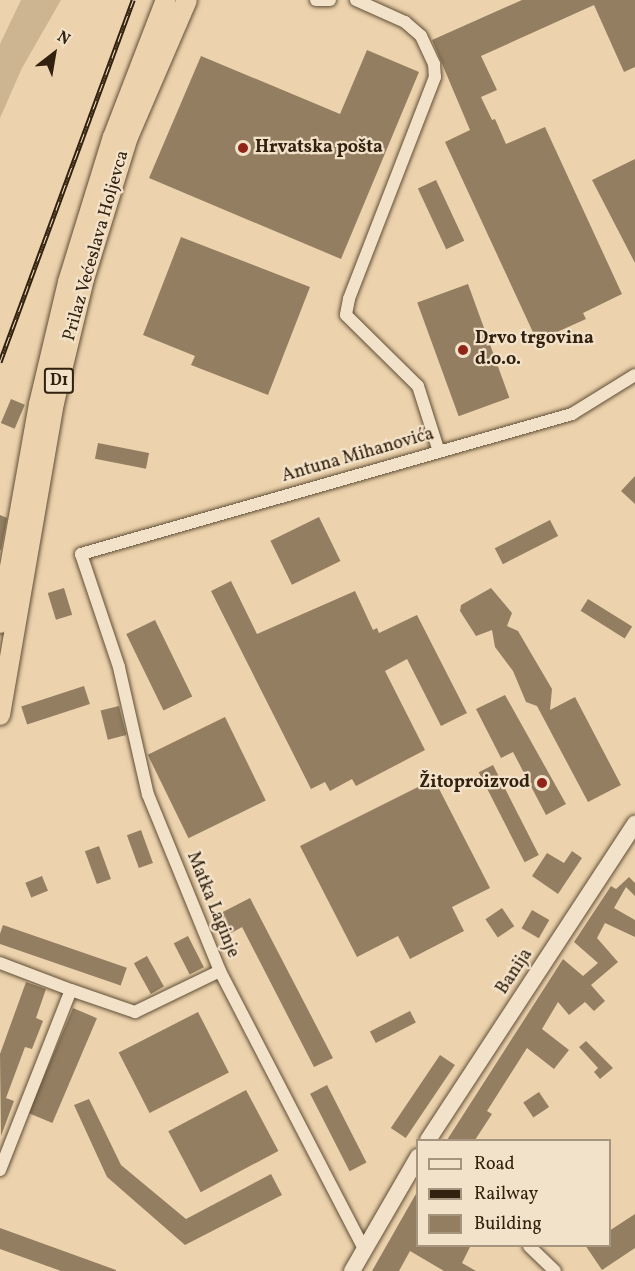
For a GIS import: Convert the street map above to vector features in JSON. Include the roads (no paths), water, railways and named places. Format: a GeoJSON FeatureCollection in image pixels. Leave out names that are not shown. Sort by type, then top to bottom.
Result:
{"type":"FeatureCollection","features":[{"type":"Feature","properties":{"kind":"highway","name":"Prilaz Većeslava Holjevca"},"geometry":{"type":"LineString","coordinates":[[0,623],[39,404],[68,282],[113,137],[166,0]]}},
{"type":"Feature","properties":{"kind":"highway","name":"Prilaz Većeslava Holjevca"},"geometry":{"type":"LineString","coordinates":[[0,715],[54,403],[84,279],[128,137],[187,0]]}},
{"type":"Feature","properties":{"kind":"main road","name":"Banija"},"geometry":{"type":"LineString","coordinates":[[429,1139],[635,824]]}},
{"type":"Feature","properties":{"kind":"main road"},"geometry":{"type":"LineString","coordinates":[[352,1271],[364,1248],[412,1176],[416,1161]]}},
{"type":"Feature","properties":{"kind":"street"},"geometry":{"type":"LineString","coordinates":[[316,0],[330,0]]}},
{"type":"Feature","properties":{"kind":"street"},"geometry":{"type":"LineString","coordinates":[[356,0],[405,22],[421,36],[434,64],[435,77],[349,299],[346,315],[418,386],[439,452]]}},
{"type":"Feature","properties":{"kind":"street","name":"Antuna Mihanovića"},"geometry":{"type":"LineString","coordinates":[[81,554],[572,414],[635,375]]}},
{"type":"Feature","properties":{"kind":"street","name":"Matka Laginje"},"geometry":{"type":"LineString","coordinates":[[81,554],[119,667],[148,795],[220,971],[364,1248]]}},
{"type":"Feature","properties":{"kind":"street"},"geometry":{"type":"LineString","coordinates":[[0,963],[135,1012],[220,971]]}},
{"type":"Feature","properties":{"kind":"street"},"geometry":{"type":"LineString","coordinates":[[0,1170],[71,990]]}},
{"type":"Feature","properties":{"kind":"street"},"geometry":{"type":"LineString","coordinates":[[531,1247],[555,1271]]}},
{"type":"Feature","properties":{"kind":"railway"},"geometry":{"type":"LineString","coordinates":[[0,362],[133,0]]}},
{"type":"Feature","properties":{"kind":"place","name":"Hrvatska pošta"},"geometry":{"type":"Point","coordinates":[243,148]}},
{"type":"Feature","properties":{"kind":"place","name":"Drvo trgovina d.o.o."},"geometry":{"type":"Point","coordinates":[463,350]}},
{"type":"Feature","properties":{"kind":"place","name":"Žitoproizvod"},"geometry":{"type":"Point","coordinates":[542,783]}}]}
